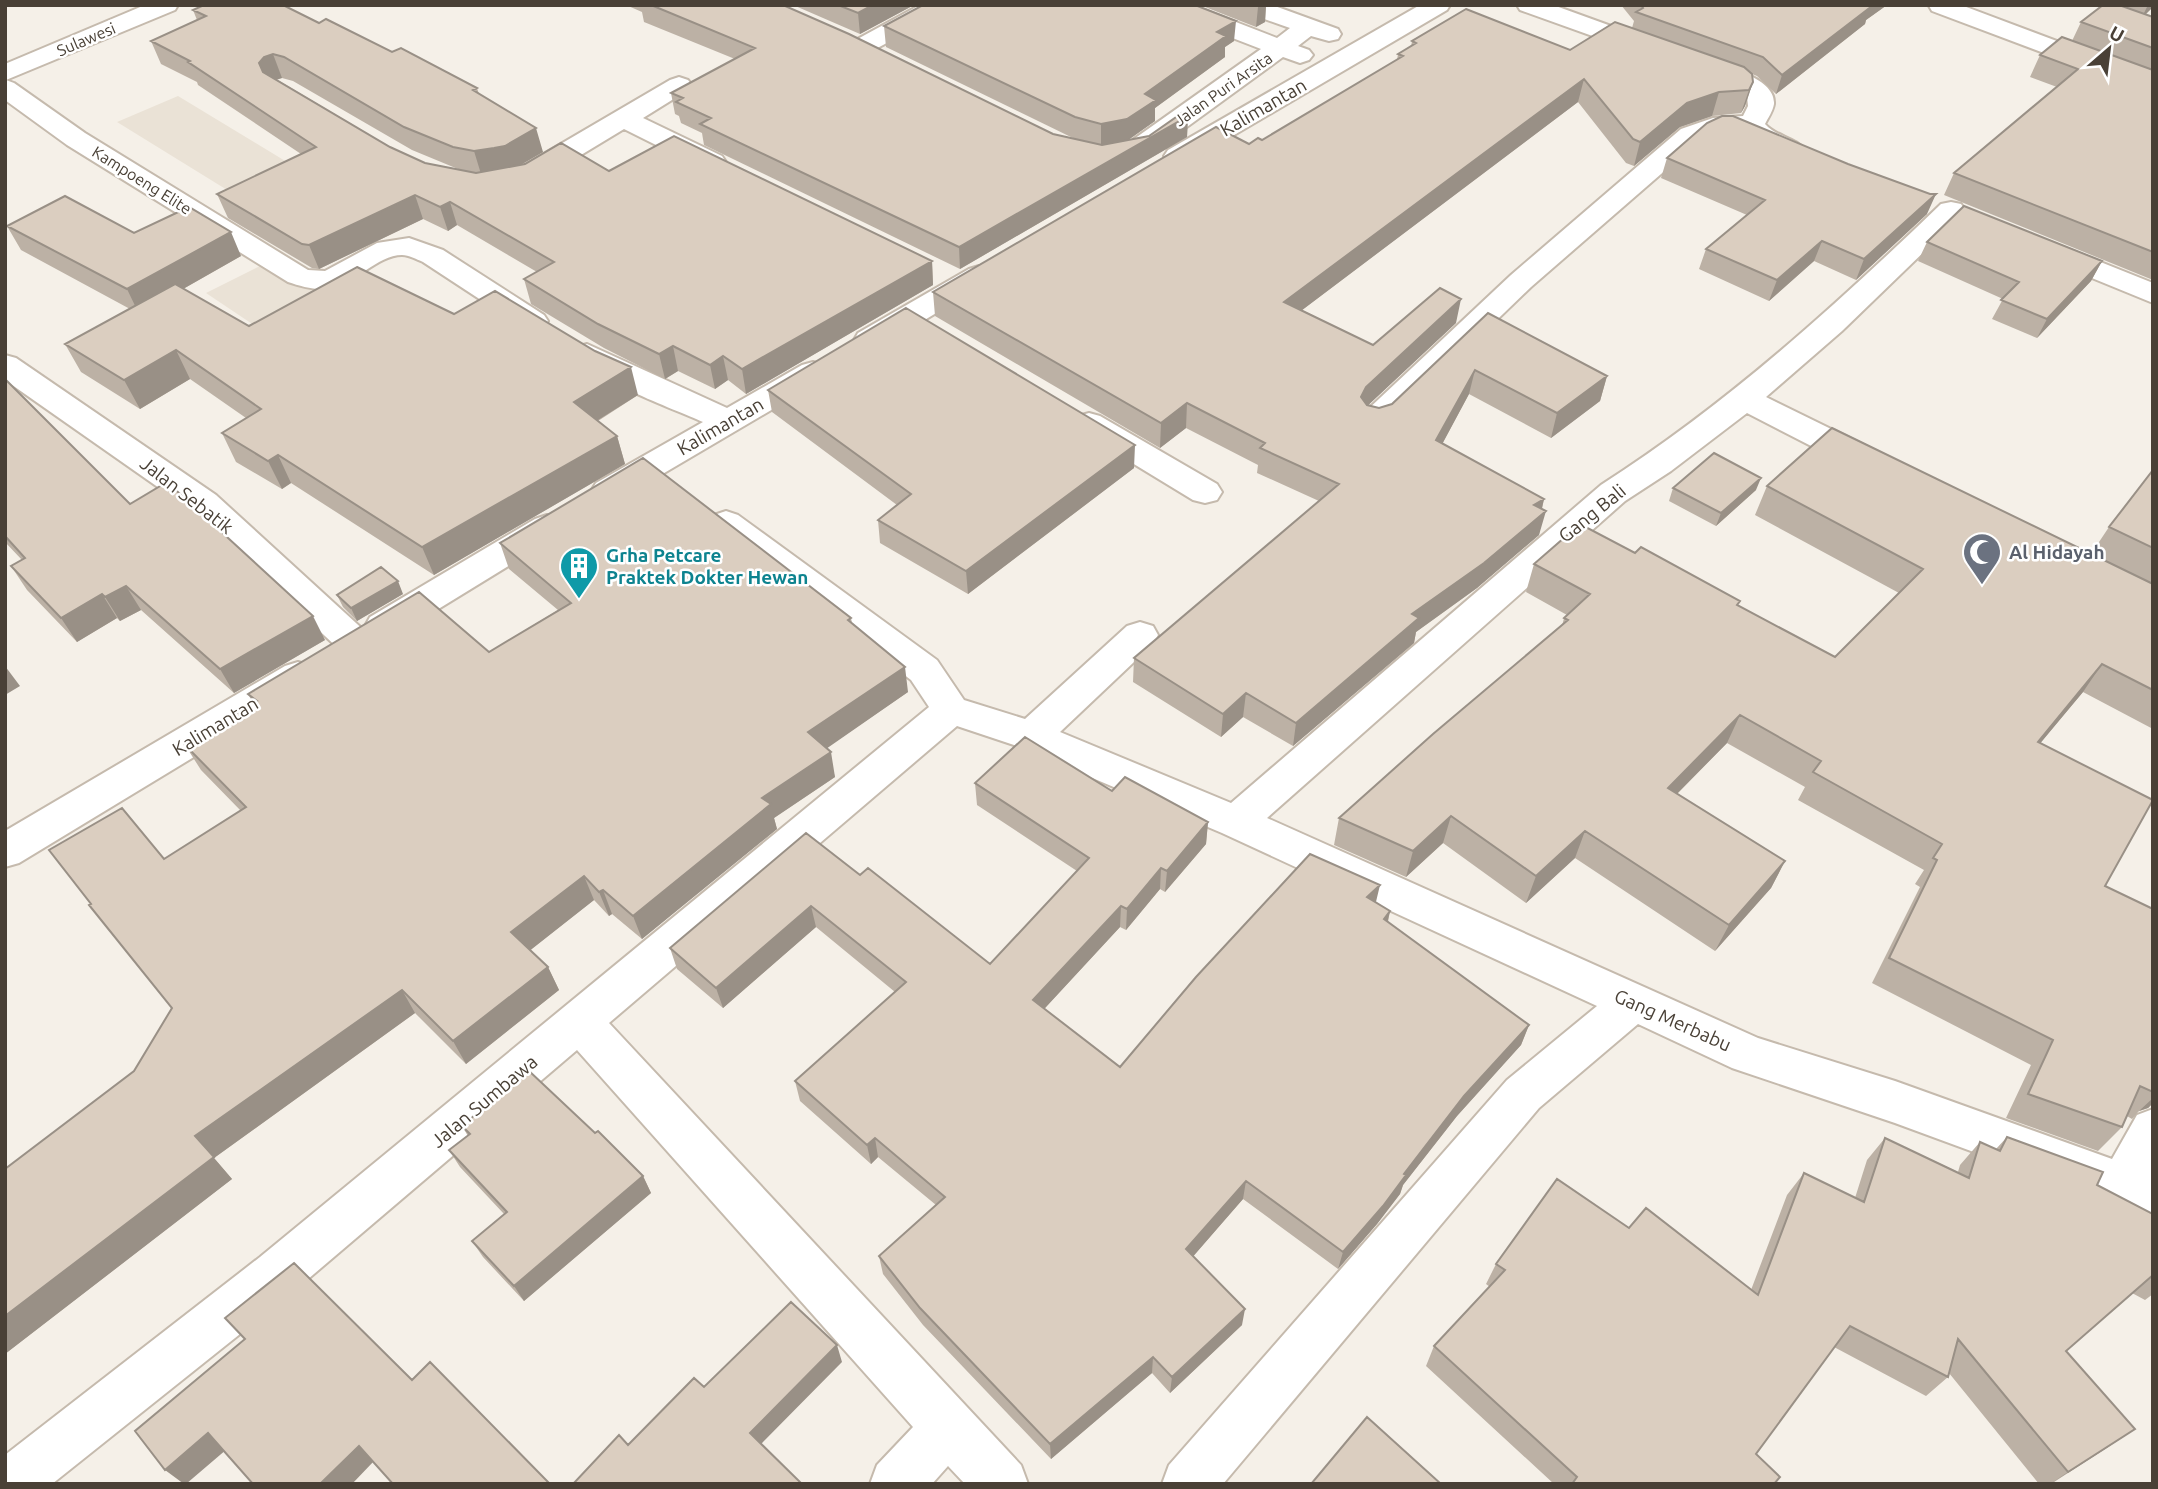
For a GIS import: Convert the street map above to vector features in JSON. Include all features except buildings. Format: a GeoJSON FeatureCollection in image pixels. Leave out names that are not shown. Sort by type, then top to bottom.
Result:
{"type":"FeatureCollection","features":[{"type":"Feature","properties":{"kind":"street","name":"Sulawesi"},"geometry":{"type":"LineString","coordinates":[[5,73],[166,5]]}},
{"type":"Feature","properties":{"kind":"street"},"geometry":{"type":"LineString","coordinates":[[861,47],[939,5]]}},
{"type":"Feature","properties":{"kind":"street","name":"Jalan Puri Arsita"},"geometry":{"type":"LineString","coordinates":[[1169,5],[1331,67]]}},
{"type":"Feature","properties":{"kind":"street"},"geometry":{"type":"LineString","coordinates":[[1248,5],[1367,46]]}},
{"type":"Feature","properties":{"kind":"street","name":"Kalimantan"},"geometry":{"type":"LineString","coordinates":[[1145,176],[1438,5]]}},
{"type":"Feature","properties":{"kind":"street"},"geometry":{"type":"LineString","coordinates":[[1529,5],[1746,83],[1760,94],[1760,106],[1752,125]]}},
{"type":"Feature","properties":{"kind":"street"},"geometry":{"type":"LineString","coordinates":[[1941,6],[2153,86]]}},
{"type":"Feature","properties":{"kind":"street","name":"Jalan Puri Arsita"},"geometry":{"type":"LineString","coordinates":[[1120,155],[1138,149],[1308,27]]}},
{"type":"Feature","properties":{"kind":"street"},"geometry":{"type":"LineString","coordinates":[[837,37],[885,59]]}},
{"type":"Feature","properties":{"kind":"street"},"geometry":{"type":"LineString","coordinates":[[5,50],[29,63]]}},
{"type":"Feature","properties":{"kind":"street"},"geometry":{"type":"LineString","coordinates":[[508,181],[521,179],[679,85]]}},
{"type":"Feature","properties":{"kind":"street","name":"Kampoeng Elite"},"geometry":{"type":"LineString","coordinates":[[5,88],[76,139],[298,276],[313,282],[330,281],[386,250],[402,246],[415,248],[433,256],[614,370],[729,421]]}},
{"type":"Feature","properties":{"kind":"street"},"geometry":{"type":"LineString","coordinates":[[624,119],[737,174]]}},
{"type":"Feature","properties":{"kind":"street"},"geometry":{"type":"LineString","coordinates":[[1375,420],[1521,281],[1689,135],[1704,126],[1720,123],[1752,125],[1760,135],[1778,146],[1815,160]]}},
{"type":"Feature","properties":{"kind":"street","name":"Gang Bali"},"geometry":{"type":"LineString","coordinates":[[1237,822],[1613,493],[1655,467],[1744,400],[1863,295],[1952,211]]}},
{"type":"Feature","properties":{"kind":"street"},"geometry":{"type":"LineString","coordinates":[[2027,242],[2153,294]]}},
{"type":"Feature","properties":{"kind":"street","name":"Kalimantan"},"geometry":{"type":"LineString","coordinates":[[13,836],[335,654],[575,511],[674,484],[729,421],[842,356],[921,323],[950,278],[1008,257]]}},
{"type":"Feature","properties":{"kind":"street","name":"Jalan Sebatik"},"geometry":{"type":"LineString","coordinates":[[5,365],[204,503],[335,654]]}},
{"type":"Feature","properties":{"kind":"street"},"geometry":{"type":"LineString","coordinates":[[1744,400],[1893,474]]}},
{"type":"Feature","properties":{"kind":"street"},"geometry":{"type":"LineString","coordinates":[[1063,408],[1205,492]]}},
{"type":"Feature","properties":{"kind":"street"},"geometry":{"type":"LineString","coordinates":[[674,484],[924,670],[951,710]]}},
{"type":"Feature","properties":{"kind":"street"},"geometry":{"type":"LineString","coordinates":[[1031,736],[1140,635]]}},
{"type":"Feature","properties":{"kind":"street","name":"Gang Merbabu"},"geometry":{"type":"LineString","coordinates":[[951,710],[1031,736],[1237,822],[1748,1054],[1895,1102],[2138,1190]]}},
{"type":"Feature","properties":{"kind":"street","name":"Jalan Sumbawa"},"geometry":{"type":"LineString","coordinates":[[10,1484],[277,1274],[951,710]]}},
{"type":"Feature","properties":{"kind":"street"},"geometry":{"type":"LineString","coordinates":[[1188,1484],[1523,1094],[1633,1002]]}},
{"type":"Feature","properties":{"kind":"street"},"geometry":{"type":"LineString","coordinates":[[579,1021],[1002,1484]]}},
{"type":"Feature","properties":{"kind":"street"},"geometry":{"type":"LineString","coordinates":[[2138,1190],[2153,1130]]}},
{"type":"Feature","properties":{"kind":"street"},"geometry":{"type":"LineString","coordinates":[[896,1484],[948,1428]]}},
{"type":"Feature","properties":{"kind":"shaded area"},"geometry":{"type":"Polygon","coordinates":[[[178,96],[305,173],[245,201],[117,122],[178,96]]]}},
{"type":"Feature","properties":{"kind":"shaded area"},"geometry":{"type":"Polygon","coordinates":[[[280,256],[351,298],[273,338],[206,293],[280,256]]]}},
{"type":"Feature","properties":{"kind":"place","name":"Al Hidayah"},"geometry":{"type":"Point","coordinates":[1982,586]}},
{"type":"Feature","properties":{"kind":"place","name":"Grha Petcare Praktek Dokter Hewan"},"geometry":{"type":"Point","coordinates":[579,600]}}]}
